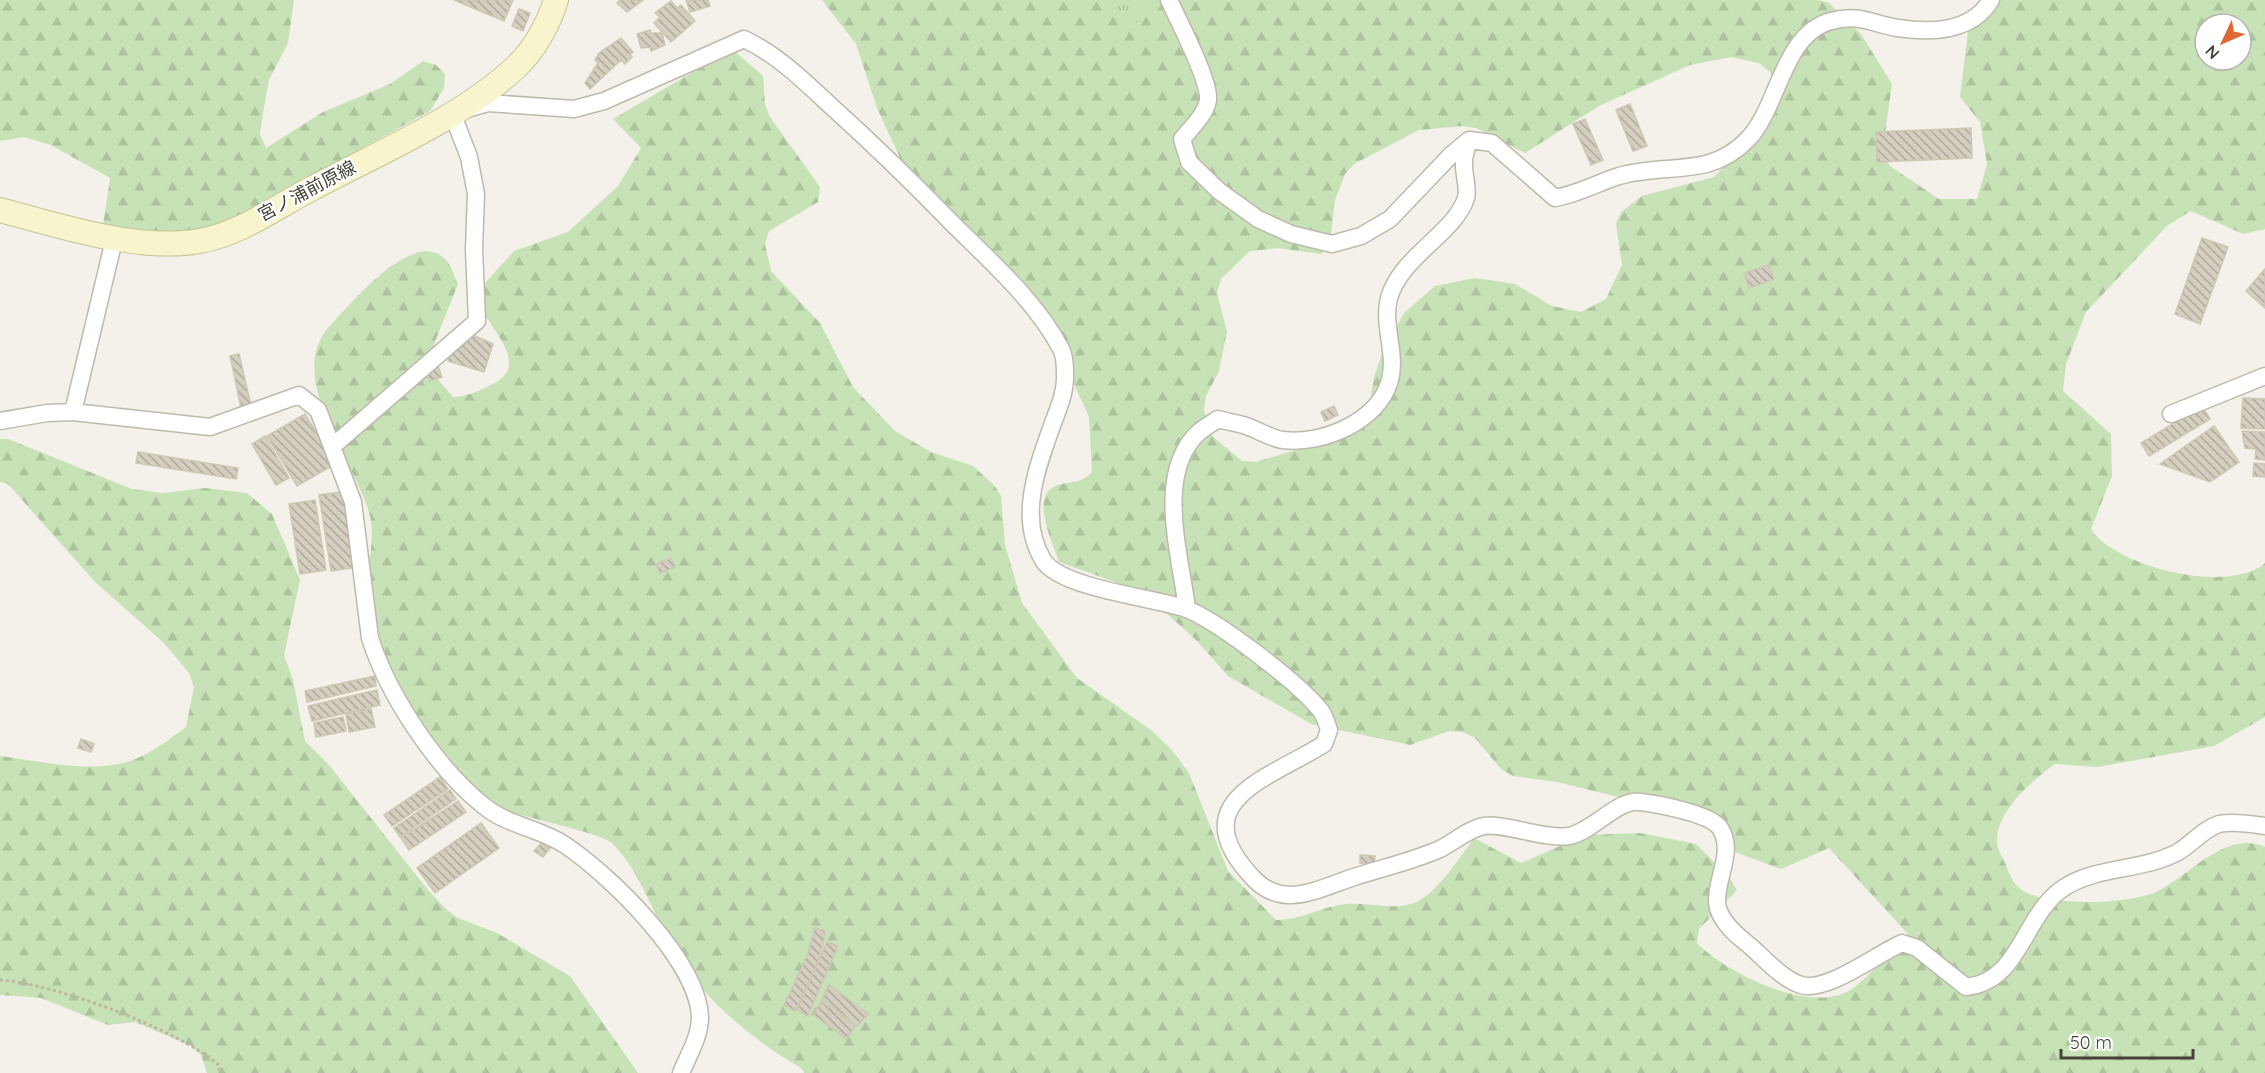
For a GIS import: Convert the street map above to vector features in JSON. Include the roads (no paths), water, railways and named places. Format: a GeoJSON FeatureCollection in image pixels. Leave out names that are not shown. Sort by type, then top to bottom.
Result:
{"type":"FeatureCollection","features":[{"type":"Feature","properties":{"kind":"main road","name":"宮ノ浦前原線"},"geometry":{"type":"LineString","coordinates":[[0,210],[114,240],[201,241],[239,228],[452,113],[518,65],[550,18],[556,0]]}},
{"type":"Feature","properties":{"kind":"street"},"geometry":{"type":"LineString","coordinates":[[1168,0],[1202,73],[1208,100],[1199,118],[1182,139],[1189,162],[1219,191],[1258,219],[1292,234],[1332,244],[1361,236],[1390,219],[1451,155],[1469,140],[1492,143],[1555,198],[1576,194],[1618,177],[1655,168],[1702,167],[1727,156],[1748,140],[1762,119],[1785,67],[1805,36],[1830,21],[1860,17],[1896,28],[1935,31],[1970,22],[1991,0]]}},
{"type":"Feature","properties":{"kind":"street"},"geometry":{"type":"LineString","coordinates":[[333,446],[477,321],[474,249],[476,194],[469,157],[452,113],[488,103],[574,109],[604,101],[744,39],[763,48],[793,71],[897,166],[1010,281],[1047,327],[1063,352],[1065,375],[1063,395],[1036,471],[1029,508],[1035,540],[1043,560],[1053,571],[1070,581],[1187,609],[1270,663],[1322,712],[1329,730],[1324,744],[1269,773],[1231,804],[1226,826],[1232,849],[1243,867],[1259,884],[1276,894],[1294,895],[1316,889],[1439,849],[1482,826],[1548,837],[1570,836],[1589,829],[1621,806],[1638,801],[1709,818],[1720,827],[1726,842],[1726,855],[1718,886],[1717,905],[1722,918],[1782,974],[1802,985],[1820,985],[1902,943],[1917,948],[1966,987],[1979,986],[1995,979],[2009,963],[2047,903],[2064,887],[2090,876],[2161,860],[2180,851],[2199,835],[2220,824],[2265,826]]}},
{"type":"Feature","properties":{"kind":"street"},"geometry":{"type":"LineString","coordinates":[[1187,609],[1176,541],[1174,506],[1175,478],[1184,452],[1199,433],[1218,419],[1246,426],[1282,440],[1311,439],[1355,423],[1378,403],[1390,381],[1392,358],[1388,329],[1389,299],[1400,273],[1454,217],[1466,198],[1464,160],[1469,140]]}},
{"type":"Feature","properties":{"kind":"street"},"geometry":{"type":"LineString","coordinates":[[73,412],[114,240]]}},
{"type":"Feature","properties":{"kind":"street"},"geometry":{"type":"LineString","coordinates":[[2171,414],[2265,376]]}},
{"type":"Feature","properties":{"kind":"street"},"geometry":{"type":"LineString","coordinates":[[0,421],[46,413],[73,412],[210,427],[299,395],[318,410],[353,502],[370,638],[377,660],[398,699],[448,770],[483,806],[499,817],[565,845],[596,869],[645,917],[667,944],[686,975],[699,1011],[699,1031],[681,1073]]}}]}
